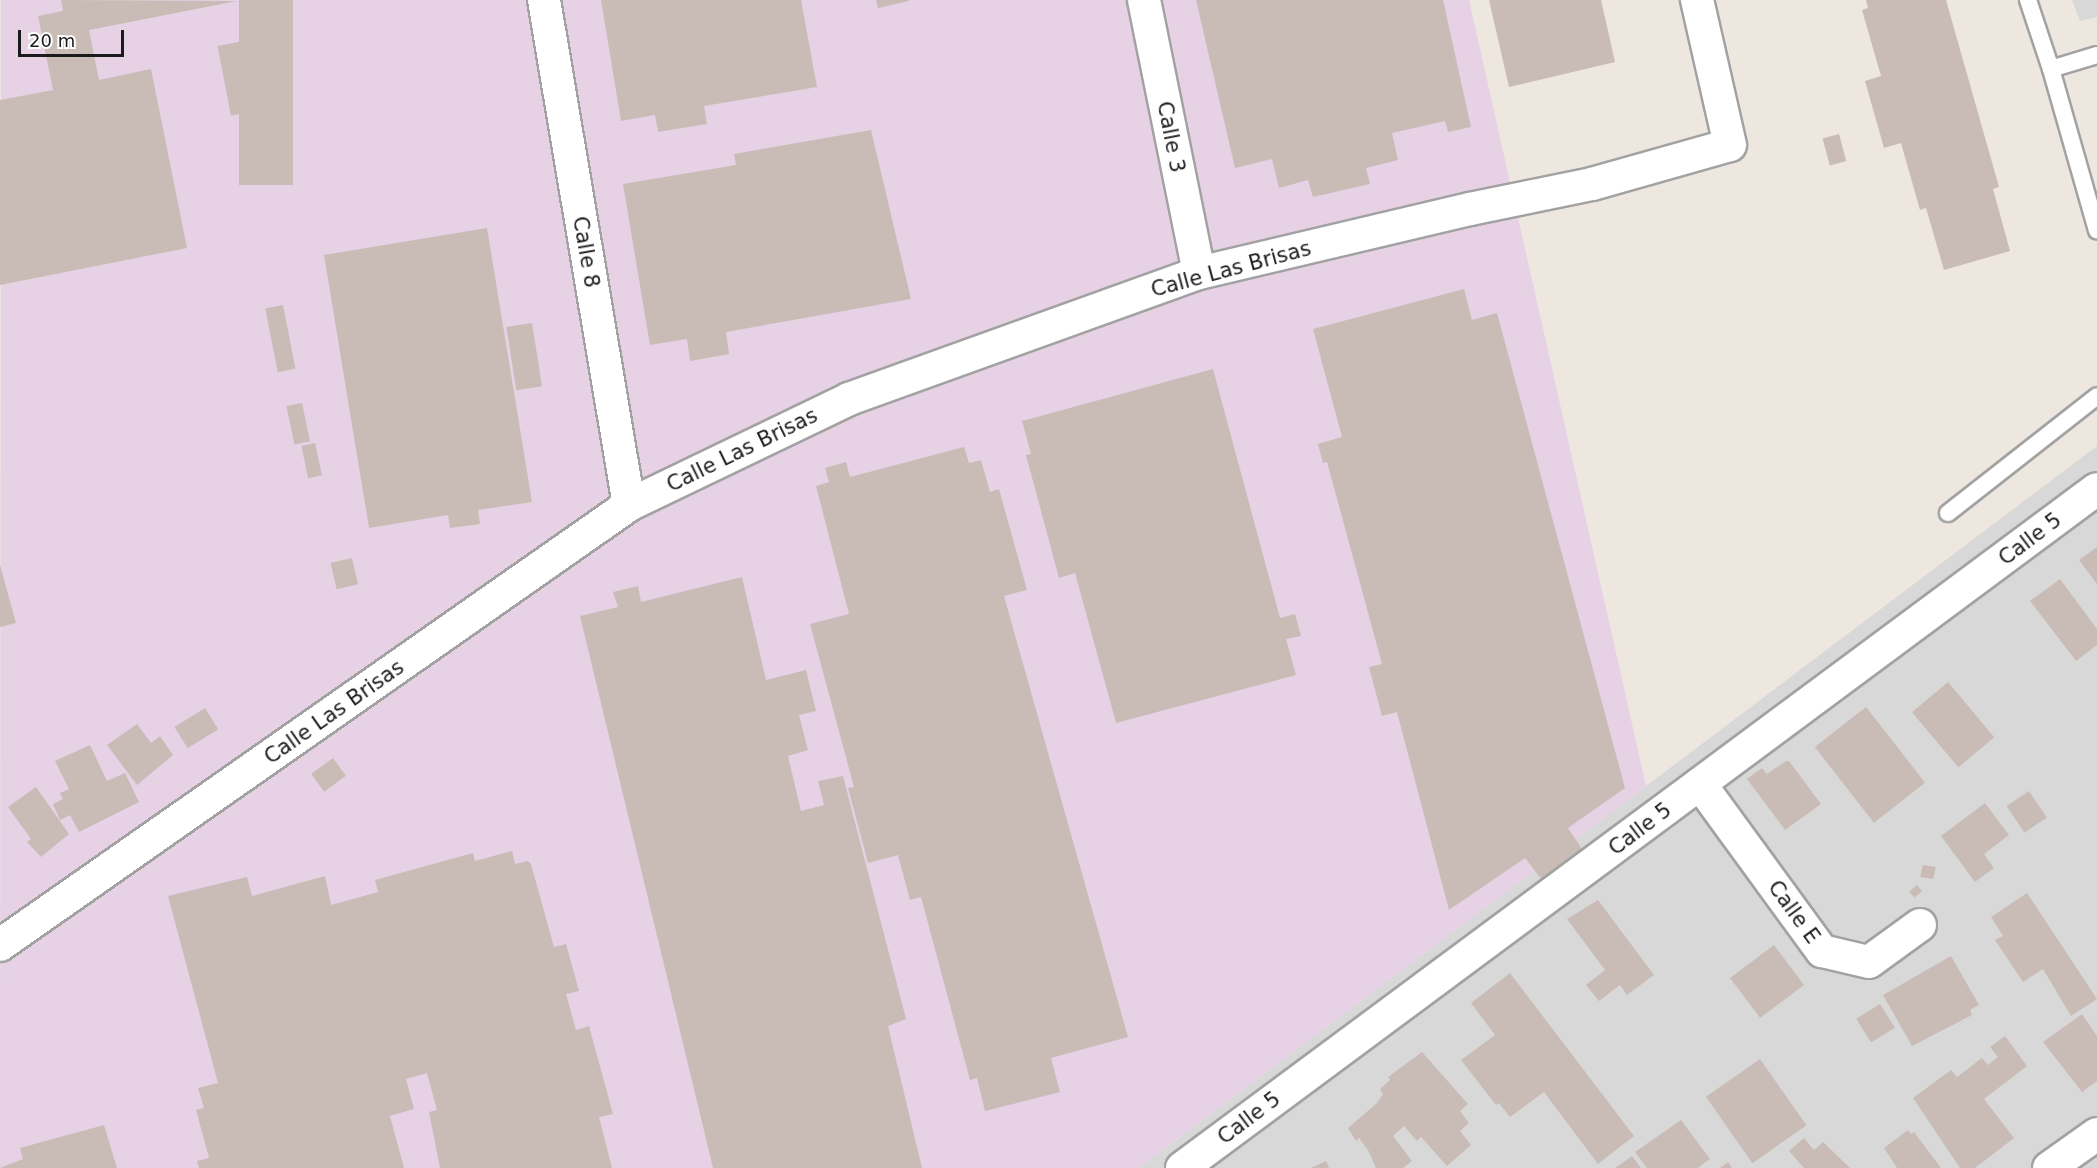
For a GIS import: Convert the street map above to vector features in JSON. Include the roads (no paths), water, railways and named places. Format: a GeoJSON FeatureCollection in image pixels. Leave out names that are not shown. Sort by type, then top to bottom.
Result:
{"type":"FeatureCollection","features":[{"type":"Feature","properties":{"kind":"street","name":"Calle 8"},"geometry":{"type":"LineString","coordinates":[[544,0],[629,505]]}},
{"type":"Feature","properties":{"kind":"street","name":"Calle 3"},"geometry":{"type":"LineString","coordinates":[[1144,0],[1199,273]]}},
{"type":"Feature","properties":{"kind":"street","name":"Calle Las Brisas"},"geometry":{"type":"LineString","coordinates":[[0,945],[629,505],[849,399],[1199,273],[1470,209],[1592,184],[1730,145],[1697,0]]}},
{"type":"Feature","properties":{"kind":"street","name":"Calle 5"},"geometry":{"type":"LineString","coordinates":[[1182,1168],[2097,489]]}},
{"type":"Feature","properties":{"kind":"street","name":"Calle E"},"geometry":{"type":"LineString","coordinates":[[1700,784],[1822,951],[1869,962],[1920,926]]}},
{"type":"Feature","properties":{"kind":"street"},"geometry":{"type":"LineString","coordinates":[[2049,1168],[2097,1134]]}},
{"type":"Feature","properties":{"kind":"lane"},"geometry":{"type":"LineString","coordinates":[[2028,0],[2052,69],[2097,231]]}},
{"type":"Feature","properties":{"kind":"lane"},"geometry":{"type":"LineString","coordinates":[[2052,69],[2097,55]]}},
{"type":"Feature","properties":{"kind":"lane"},"geometry":{"type":"LineString","coordinates":[[1948,513],[2097,396]]}}]}
